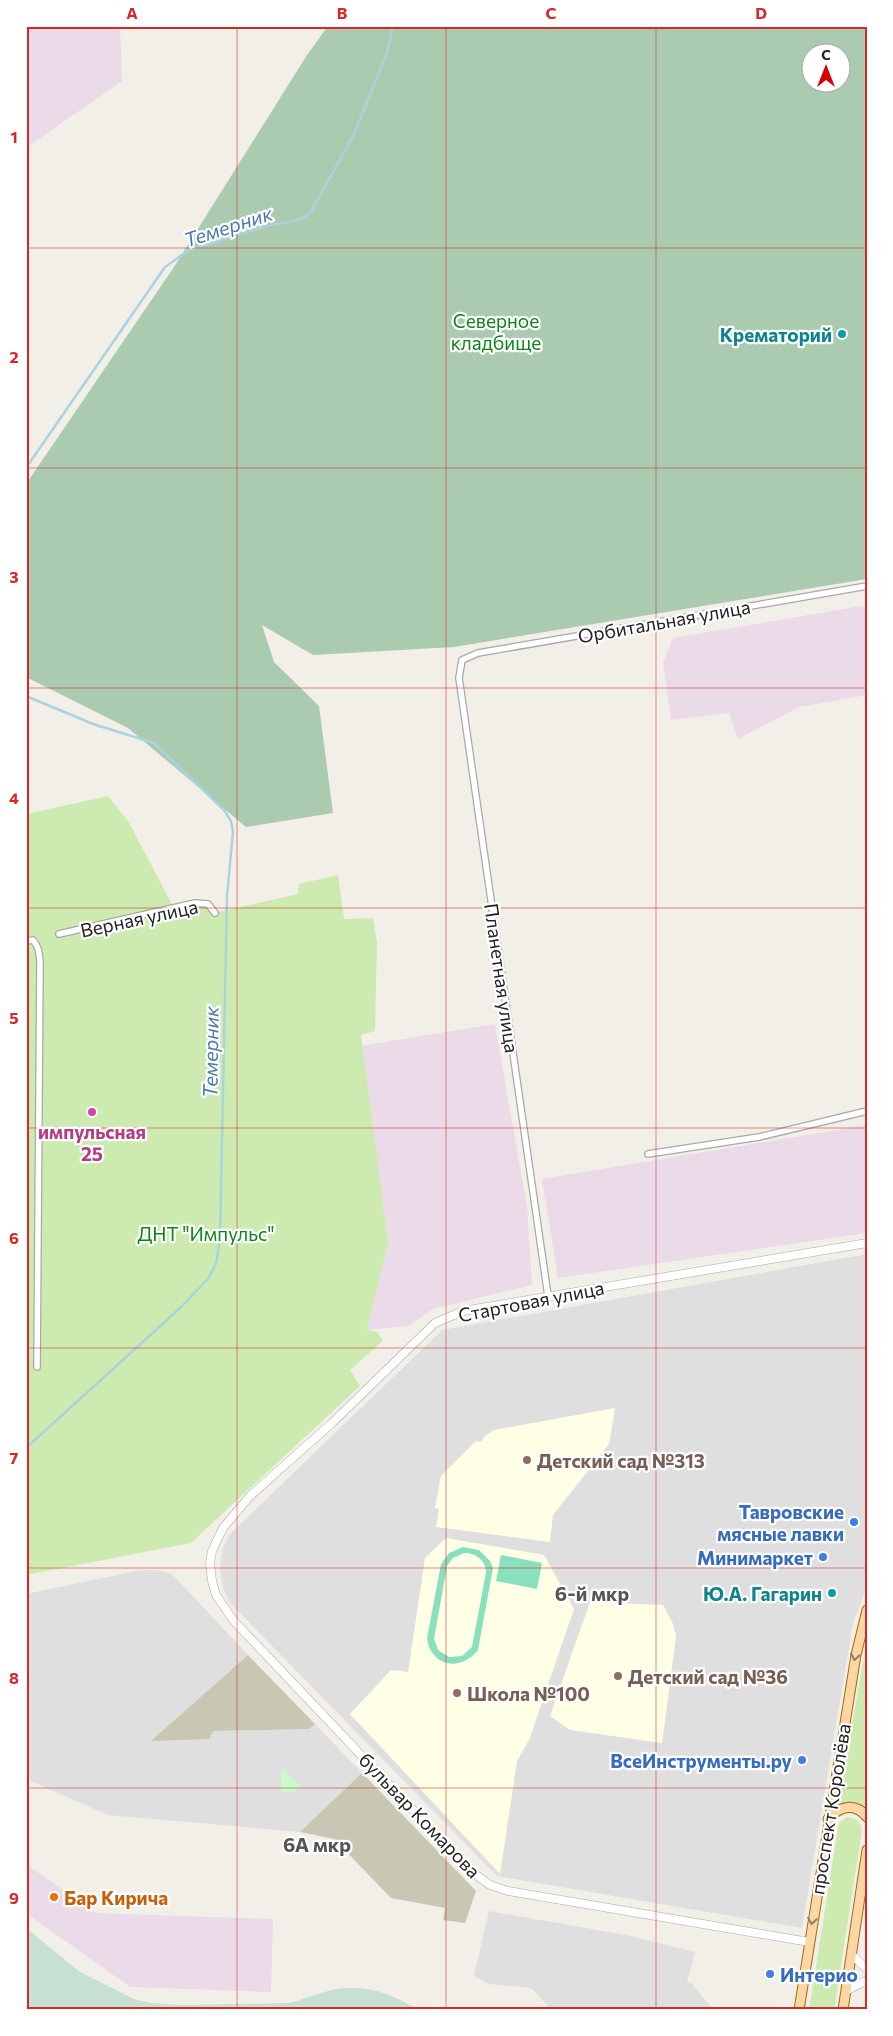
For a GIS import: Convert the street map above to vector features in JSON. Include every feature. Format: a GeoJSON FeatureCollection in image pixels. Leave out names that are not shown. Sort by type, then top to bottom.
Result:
{"type":"FeatureCollection","features":[{"type":"Feature","properties":{"kind":"main road","name":"проспект Королёва"},"geometry":{"type":"LineString","coordinates":[[799,2010],[828,1819],[856,1655],[867,1610]]}},
{"type":"Feature","properties":{"kind":"main road"},"geometry":{"type":"LineString","coordinates":[[828,1819],[835,1811],[853,1807],[862,1811],[867,1817]]}},
{"type":"Feature","properties":{"kind":"main road"},"geometry":{"type":"LineString","coordinates":[[843,2010],[867,1850]]}},
{"type":"Feature","properties":{"kind":"street","name":"Орбитальная улица"},"geometry":{"type":"LineString","coordinates":[[462,660],[478,653],[867,586]]}},
{"type":"Feature","properties":{"kind":"street","name":"Планетная улица"},"geometry":{"type":"LineString","coordinates":[[462,660],[459,678],[548,1296]]}},
{"type":"Feature","properties":{"kind":"street","name":"Верная улица"},"geometry":{"type":"LineString","coordinates":[[59,934],[195,903],[208,904],[215,913]]}},
{"type":"Feature","properties":{"kind":"street"},"geometry":{"type":"LineString","coordinates":[[30,940],[39,952],[40,962],[37,1367]]}},
{"type":"Feature","properties":{"kind":"street"},"geometry":{"type":"LineString","coordinates":[[648,1154],[759,1137],[867,1111]]}},
{"type":"Feature","properties":{"kind":"street","name":"Стартовая улица"},"geometry":{"type":"LineString","coordinates":[[210,1563],[216,1541],[241,1505],[332,1423],[435,1323],[463,1311],[867,1242]]}},
{"type":"Feature","properties":{"kind":"street","name":"бульвар Комарова"},"geometry":{"type":"LineString","coordinates":[[210,1563],[216,1595],[232,1620],[466,1865],[490,1885],[508,1891],[809,1942]]}},
{"type":"Feature","properties":{"kind":"street"},"geometry":{"type":"LineString","coordinates":[[851,1954],[867,1969]]}},
{"type":"Feature","properties":{"kind":"street"},"geometry":{"type":"LineString","coordinates":[[846,1991],[867,1980]]}},
{"type":"Feature","properties":{"kind":"shaded area"},"geometry":{"type":"Polygon","coordinates":[[[26,26],[120,26],[122,81],[26,148],[26,26]]]}},
{"type":"Feature","properties":{"kind":"shaded area"},"geometry":{"type":"Polygon","coordinates":[[[867,605],[867,695],[799,707],[738,739],[729,713],[671,720],[663,663],[673,638],[867,605]]]}},
{"type":"Feature","properties":{"kind":"shaded area"},"geometry":{"type":"Polygon","coordinates":[[[495,1024],[527,1207],[532,1285],[433,1309],[408,1326],[367,1330],[388,1242],[361,1046],[495,1024]]]}},
{"type":"Feature","properties":{"kind":"shaded area"},"geometry":{"type":"Polygon","coordinates":[[[867,1125],[867,1233],[558,1278],[542,1179],[867,1125]]]}},
{"type":"Feature","properties":{"kind":"shaded area"},"geometry":{"type":"Polygon","coordinates":[[[867,1254],[867,1587],[853,1623],[802,1928],[497,1876],[230,1603],[223,1587],[220,1569],[222,1551],[229,1535],[442,1330],[867,1254]]]}},
{"type":"Feature","properties":{"kind":"shaded area","name":"Детский сад №313"},"geometry":{"type":"Polygon","coordinates":[[[615,1408],[609,1444],[553,1515],[550,1542],[436,1527],[439,1509],[435,1508],[441,1476],[476,1441],[481,1442],[485,1436],[494,1430],[615,1408]]]}},
{"type":"Feature","properties":{"kind":"shaded area","name":"Школа №100"},"geometry":{"type":"Polygon","coordinates":[[[446,1538],[544,1555],[574,1609],[529,1740],[517,1761],[500,1874],[350,1714],[391,1670],[408,1672],[425,1558],[446,1538]]]}},
{"type":"Feature","properties":{"kind":"shaded area"},"geometry":{"type":"Polygon","coordinates":[[[155,1570],[172,1574],[248,1655],[152,1741],[213,1731],[309,1729],[315,1724],[362,1773],[300,1832],[108,1815],[26,1779],[26,1594],[136,1571],[155,1570]]]}},
{"type":"Feature","properties":{"kind":"shaded area","name":"Детский сад №36"},"geometry":{"type":"Polygon","coordinates":[[[590,1602],[663,1605],[673,1624],[676,1636],[662,1743],[570,1730],[550,1716],[590,1602]]]}},
{"type":"Feature","properties":{"kind":"shaded area"},"geometry":{"type":"Polygon","coordinates":[[[248,1655],[315,1724],[309,1729],[213,1731],[209,1739],[151,1741],[248,1655]]]}},
{"type":"Feature","properties":{"kind":"shaded area"},"geometry":{"type":"Polygon","coordinates":[[[362,1773],[476,1891],[465,1923],[443,1920],[445,1908],[391,1898],[334,1839],[300,1832],[362,1773]]]}},
{"type":"Feature","properties":{"kind":"shaded area"},"geometry":{"type":"Polygon","coordinates":[[[26,1864],[96,1913],[273,1919],[271,1992],[130,1987],[26,1913],[26,1864]]]}},
{"type":"Feature","properties":{"kind":"shaded area"},"geometry":{"type":"Polygon","coordinates":[[[489,1911],[626,1935],[695,1952],[687,1982],[692,1984],[710,2006],[717,2010],[552,2010],[531,1988],[489,1984],[474,1976],[489,1911]]]}},
{"type":"Feature","properties":{"kind":"shaded area"},"geometry":{"type":"Polygon","coordinates":[[[26,1928],[80,1972],[134,1999],[151,2003],[183,2005],[288,2003],[331,1990],[358,1988],[389,1995],[418,2010],[40,2010],[26,2004],[26,1928]]]}},
{"type":"Feature","properties":{"kind":"green space","name":"Северное кладбище"},"geometry":{"type":"Polygon","coordinates":[[[328,26],[867,26],[867,579],[454,647],[313,655],[262,625],[274,662],[319,706],[333,813],[246,827],[128,728],[26,677],[26,484],[174,267],[307,55],[328,26]]]}},
{"type":"Feature","properties":{"kind":"green space","name":"ДНТ \"Импульс\""},"geometry":{"type":"Polygon","coordinates":[[[108,796],[128,821],[175,910],[208,905],[218,912],[298,894],[299,884],[338,875],[344,919],[373,918],[377,942],[375,1031],[361,1035],[388,1242],[367,1330],[377,1332],[383,1341],[350,1370],[360,1386],[191,1543],[26,1575],[26,814],[108,796]]]}},
{"type":"Feature","properties":{"kind":"green space"},"geometry":{"type":"Polygon","coordinates":[[[463,1547],[479,1550],[490,1561],[493,1568],[478,1650],[471,1657],[455,1664],[440,1660],[434,1655],[427,1638],[441,1564],[449,1553],[463,1547]],[[468,1553],[453,1558],[447,1566],[434,1639],[438,1650],[449,1657],[462,1656],[472,1647],[486,1573],[486,1568],[480,1558],[468,1553]]]}},
{"type":"Feature","properties":{"kind":"green space"},"geometry":{"type":"Polygon","coordinates":[[[501,1555],[542,1563],[537,1589],[496,1581],[501,1555]]]}},
{"type":"Feature","properties":{"kind":"green space"},"geometry":{"type":"Polygon","coordinates":[[[867,1639],[867,1797],[865,1809],[855,1802],[838,1804],[867,1639]]]}},
{"type":"Feature","properties":{"kind":"green space"},"geometry":{"type":"Polygon","coordinates":[[[281,1771],[286,1771],[300,1786],[294,1792],[281,1792],[281,1771]]]}},
{"type":"Feature","properties":{"kind":"green space"},"geometry":{"type":"Polygon","coordinates":[[[847,1817],[856,1819],[861,1825],[862,1830],[834,2010],[809,2010],[838,1827],[840,1822],[847,1817]]]}},
{"type":"Feature","properties":{"kind":"waterway","name":"Темерник"},"geometry":{"type":"LineString","coordinates":[[26,468],[165,267],[189,250],[267,226],[302,219],[311,212],[354,134],[387,53],[392,31],[391,26]]}},
{"type":"Feature","properties":{"kind":"waterway","name":"Темерник"},"geometry":{"type":"LineString","coordinates":[[26,696],[93,724],[154,743],[224,810],[231,821],[233,832],[227,896],[220,1239],[216,1264],[208,1279],[179,1309],[26,1448]]}},
{"type":"Feature","properties":{"kind":"place","name":"Крематорий"},"geometry":{"type":"Point","coordinates":[842,334]}},
{"type":"Feature","properties":{"kind":"place","name":"импульсная 25"},"geometry":{"type":"Point","coordinates":[92,1112]}},
{"type":"Feature","properties":{"kind":"place","name":"Детский сад №313"},"geometry":{"type":"Point","coordinates":[527,1460]}},
{"type":"Feature","properties":{"kind":"place","name":"Тавровские мясные лавки"},"geometry":{"type":"Point","coordinates":[854,1522]}},
{"type":"Feature","properties":{"kind":"place","name":"Минимаркет"},"geometry":{"type":"Point","coordinates":[823,1557]}},
{"type":"Feature","properties":{"kind":"place","name":"Ю.А. Гагарин"},"geometry":{"type":"Point","coordinates":[832,1593]}},
{"type":"Feature","properties":{"kind":"place","name":"Детский сад №36"},"geometry":{"type":"Point","coordinates":[618,1676]}},
{"type":"Feature","properties":{"kind":"place","name":"Школа №100"},"geometry":{"type":"Point","coordinates":[457,1693]}},
{"type":"Feature","properties":{"kind":"place","name":"ВсеИнструменты.ру"},"geometry":{"type":"Point","coordinates":[802,1760]}},
{"type":"Feature","properties":{"kind":"place","name":"Бар Кирича"},"geometry":{"type":"Point","coordinates":[54,1897]}},
{"type":"Feature","properties":{"kind":"place","name":"Интерио"},"geometry":{"type":"Point","coordinates":[770,1974]}},
{"type":"Feature","properties":{"kind":"district","name":"6-й мкр"},"geometry":{"type":"Point","coordinates":[592,1593]}},
{"type":"Feature","properties":{"kind":"district","name":"6А мкр"},"geometry":{"type":"Point","coordinates":[317,1844]}}]}
